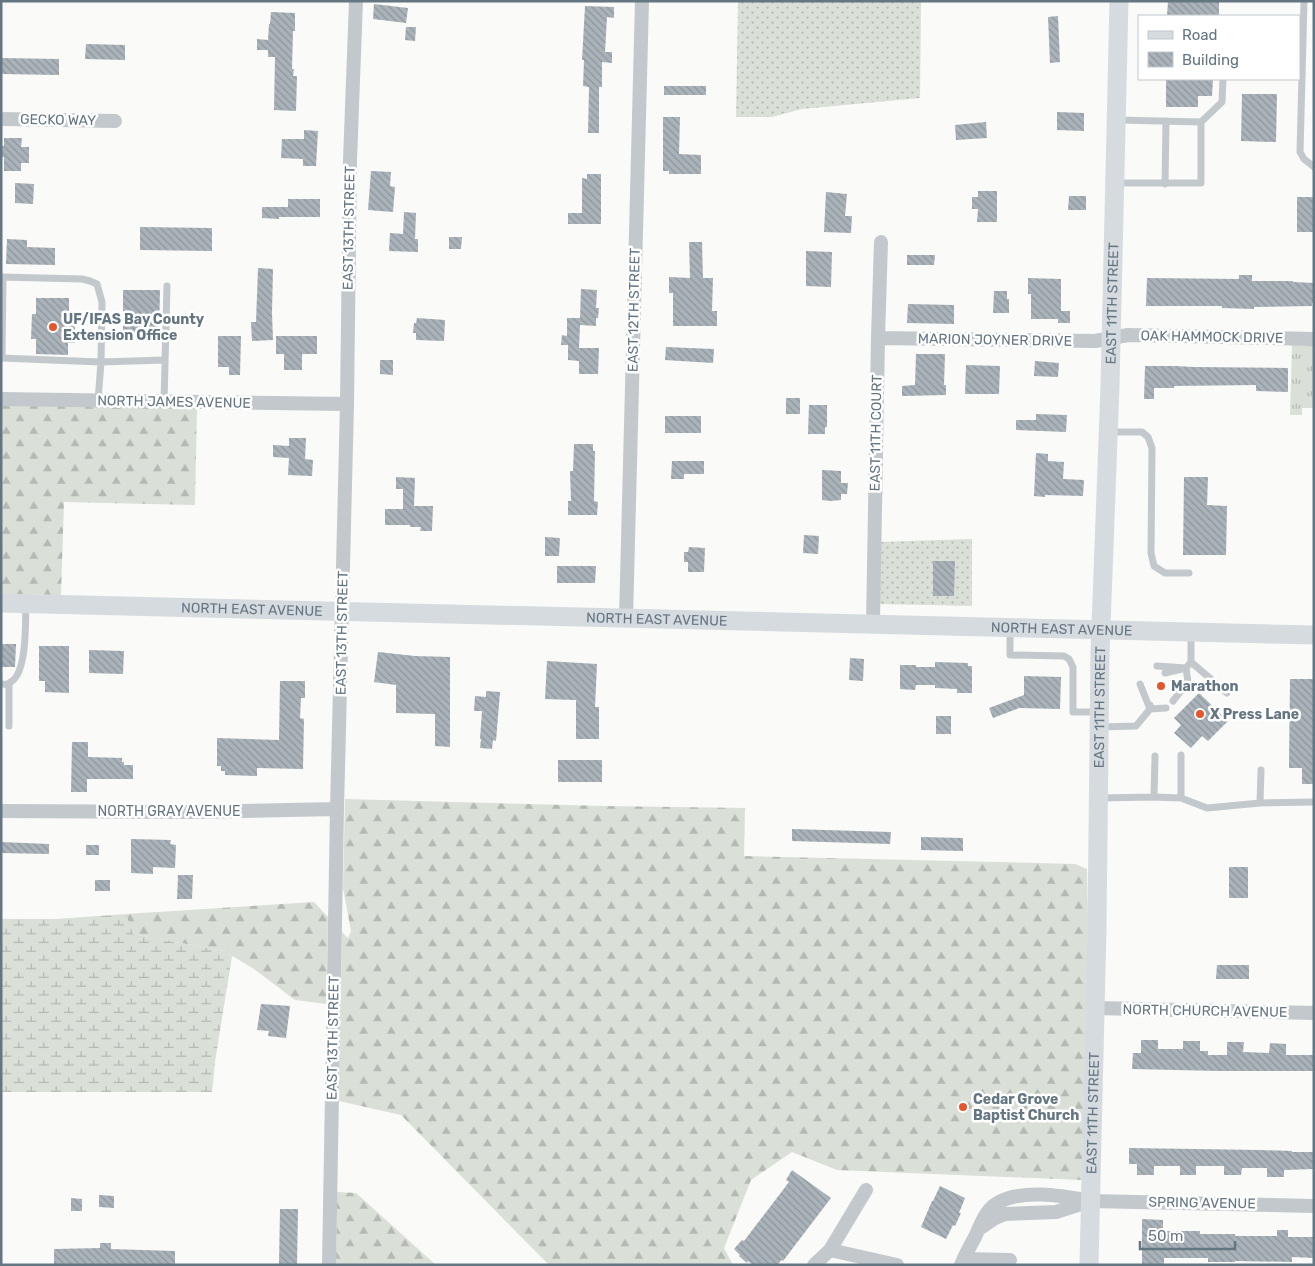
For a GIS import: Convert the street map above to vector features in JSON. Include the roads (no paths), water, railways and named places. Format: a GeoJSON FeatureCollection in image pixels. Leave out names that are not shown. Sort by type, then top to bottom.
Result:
{"type":"FeatureCollection","features":[{"type":"Feature","properties":{"kind":"main road","name":"EAST 11TH STREET"},"geometry":{"type":"LineString","coordinates":[[1089,1265],[1101,630],[1111,338],[1119,1]]}},
{"type":"Feature","properties":{"kind":"main road","name":"NORTH EAST AVENUE"},"geometry":{"type":"LineString","coordinates":[[1,603],[1314,635]]}},
{"type":"Feature","properties":{"kind":"street","name":"EAST 13TH STREET"},"geometry":{"type":"LineString","coordinates":[[329,1265],[337,809],[347,404],[350,160],[356,1]]}},
{"type":"Feature","properties":{"kind":"street","name":"EAST 12TH STREET"},"geometry":{"type":"LineString","coordinates":[[626,618],[642,1]]}},
{"type":"Feature","properties":{"kind":"street","name":"GECKO WAY"},"geometry":{"type":"LineString","coordinates":[[1,119],[115,121]]}},
{"type":"Feature","properties":{"kind":"street","name":"EAST 11TH COURT"},"geometry":{"type":"LineString","coordinates":[[873,623],[881,242]]}},
{"type":"Feature","properties":{"kind":"street","name":"OAK HAMMOCK DRIVE"},"geometry":{"type":"LineString","coordinates":[[1111,338],[1128,335],[1314,339]]}},
{"type":"Feature","properties":{"kind":"street","name":"MARION JOYNER DRIVE"},"geometry":{"type":"LineString","coordinates":[[878,338],[1095,342],[1111,338]]}},
{"type":"Feature","properties":{"kind":"street","name":"NORTH JAMES AVENUE"},"geometry":{"type":"LineString","coordinates":[[1,400],[347,404]]}},
{"type":"Feature","properties":{"kind":"street","name":"NORTH GRAY AVENUE"},"geometry":{"type":"LineString","coordinates":[[1,811],[192,812],[337,809]]}},
{"type":"Feature","properties":{"kind":"street","name":"NORTH CHURCH AVENUE"},"geometry":{"type":"LineString","coordinates":[[1095,1008],[1314,1014]]}},
{"type":"Feature","properties":{"kind":"street"},"geometry":{"type":"LineString","coordinates":[[814,1265],[830,1250],[866,1190]]}},
{"type":"Feature","properties":{"kind":"street","name":"SPRING AVENUE"},"geometry":{"type":"LineString","coordinates":[[963,1262],[987,1214],[995,1205],[1005,1200],[1032,1194],[1055,1195],[1091,1201],[1314,1206]]}},
{"type":"Feature","properties":{"kind":"street"},"geometry":{"type":"LineString","coordinates":[[830,1250],[897,1265]]}},
{"type":"Feature","properties":{"kind":"street"},"geometry":{"type":"LineString","coordinates":[[963,1262],[1010,1260]]}},
{"type":"Feature","properties":{"kind":"lane"},"geometry":{"type":"LineString","coordinates":[[1304,1],[1300,152],[1304,159],[1314,166]]}},
{"type":"Feature","properties":{"kind":"lane"},"geometry":{"type":"LineString","coordinates":[[1117,120],[1201,122],[1222,102],[1223,80]]}},
{"type":"Feature","properties":{"kind":"lane"},"geometry":{"type":"LineString","coordinates":[[1165,184],[1166,121]]}},
{"type":"Feature","properties":{"kind":"lane"},"geometry":{"type":"LineString","coordinates":[[1115,183],[1201,183],[1201,122]]}},
{"type":"Feature","properties":{"kind":"lane"},"geometry":{"type":"LineString","coordinates":[[98,401],[101,362],[102,302],[97,284],[82,279],[2,277],[2,358],[101,362],[165,360]]}},
{"type":"Feature","properties":{"kind":"lane"},"geometry":{"type":"LineString","coordinates":[[164,402],[167,286]]}},
{"type":"Feature","properties":{"kind":"lane"},"geometry":{"type":"LineString","coordinates":[[1108,432],[1142,432],[1148,437],[1152,448],[1151,554],[1154,566],[1165,573],[1189,573]]}},
{"type":"Feature","properties":{"kind":"lane"},"geometry":{"type":"LineString","coordinates":[[9,726],[5,684],[19,674],[22,663],[26,604]]}},
{"type":"Feature","properties":{"kind":"lane"},"geometry":{"type":"LineString","coordinates":[[1010,627],[1010,655],[1064,656],[1069,660],[1073,667],[1072,712],[1100,720],[1136,726],[1150,709],[1148,691]]}},
{"type":"Feature","properties":{"kind":"lane"},"geometry":{"type":"LineString","coordinates":[[1173,701],[1188,682],[1191,632]]}},
{"type":"Feature","properties":{"kind":"lane"},"geometry":{"type":"LineString","coordinates":[[1165,673],[1188,665]]}},
{"type":"Feature","properties":{"kind":"lane"},"geometry":{"type":"LineString","coordinates":[[1157,666],[1188,665],[1227,693]]}},
{"type":"Feature","properties":{"kind":"lane"},"geometry":{"type":"LineString","coordinates":[[1140,684],[1150,709]]}},
{"type":"Feature","properties":{"kind":"lane"},"geometry":{"type":"LineString","coordinates":[[1150,709],[1166,708]]}},
{"type":"Feature","properties":{"kind":"lane"},"geometry":{"type":"LineString","coordinates":[[1181,755],[1181,798]]}},
{"type":"Feature","properties":{"kind":"lane"},"geometry":{"type":"LineString","coordinates":[[1154,756],[1154,797]]}},
{"type":"Feature","properties":{"kind":"lane"},"geometry":{"type":"LineString","coordinates":[[1260,803],[1261,770]]}},
{"type":"Feature","properties":{"kind":"lane"},"geometry":{"type":"LineString","coordinates":[[1099,798],[1181,798],[1207,808],[1260,803],[1314,802]]}},
{"type":"Feature","properties":{"kind":"place","name":"UF/IFAS Bay County Extension Office"},"geometry":{"type":"Point","coordinates":[53,327]}},
{"type":"Feature","properties":{"kind":"place","name":"Marathon"},"geometry":{"type":"Point","coordinates":[1161,686]}},
{"type":"Feature","properties":{"kind":"place","name":"X Press Lane"},"geometry":{"type":"Point","coordinates":[1200,714]}},
{"type":"Feature","properties":{"kind":"place","name":"Cedar Grove Baptist Church"},"geometry":{"type":"Point","coordinates":[963,1107]}}]}
